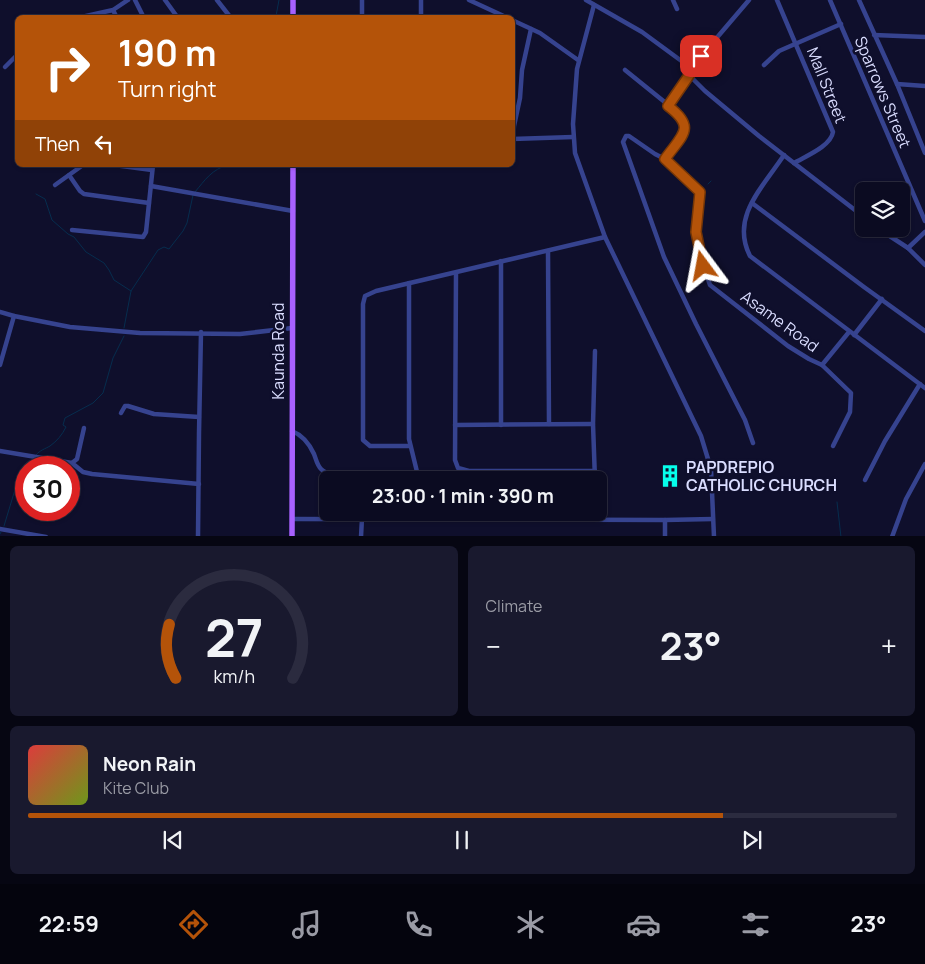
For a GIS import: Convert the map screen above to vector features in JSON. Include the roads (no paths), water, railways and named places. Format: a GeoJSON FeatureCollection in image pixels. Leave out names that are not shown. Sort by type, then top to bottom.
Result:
{"type":"FeatureCollection","features":[{"type":"Feature","properties":{"kind":"main road"},"geometry":{"type":"LineString","coordinates":[[293,0],[293,15]]}},
{"type":"Feature","properties":{"kind":"main road","name":"Kaunda Road"},"geometry":{"type":"LineString","coordinates":[[292,536],[293,167]]}},
{"type":"Feature","properties":{"kind":"street"},"geometry":{"type":"LineString","coordinates":[[90,15],[113,10],[128,0]]}},
{"type":"Feature","properties":{"kind":"street"},"geometry":{"type":"LineString","coordinates":[[135,0],[142,15]]}},
{"type":"Feature","properties":{"kind":"street"},"geometry":{"type":"LineString","coordinates":[[165,0],[176,15]]}},
{"type":"Feature","properties":{"kind":"street"},"geometry":{"type":"LineString","coordinates":[[217,0],[229,15]]}},
{"type":"Feature","properties":{"kind":"street"},"geometry":{"type":"LineString","coordinates":[[362,0],[362,15]]}},
{"type":"Feature","properties":{"kind":"street"},"geometry":{"type":"LineString","coordinates":[[421,0],[421,15]]}},
{"type":"Feature","properties":{"kind":"street"},"geometry":{"type":"LineString","coordinates":[[469,0],[502,15]]}},
{"type":"Feature","properties":{"kind":"street"},"geometry":{"type":"LineString","coordinates":[[586,0],[642,32],[691,68]]}},
{"type":"Feature","properties":{"kind":"street"},"geometry":{"type":"LineString","coordinates":[[673,0],[677,10]]}},
{"type":"Feature","properties":{"kind":"street"},"geometry":{"type":"LineString","coordinates":[[668,106],[690,74],[691,68],[749,0]]}},
{"type":"Feature","properties":{"kind":"street","name":"Mall Street"},"geometry":{"type":"LineString","coordinates":[[777,0],[833,130],[833,135],[828,143],[794,162]]}},
{"type":"Feature","properties":{"kind":"street","name":"Sparrows Street"},"geometry":{"type":"LineString","coordinates":[[830,0],[925,222]]}},
{"type":"Feature","properties":{"kind":"street"},"geometry":{"type":"LineString","coordinates":[[859,0],[897,84],[925,154]]}},
{"type":"Feature","properties":{"kind":"street"},"geometry":{"type":"LineString","coordinates":[[594,5],[578,60],[575,83],[573,137],[580,168],[605,237],[701,436],[711,469],[714,536]]}},
{"type":"Feature","properties":{"kind":"street"},"geometry":{"type":"LineString","coordinates":[[113,10],[116,15]]}},
{"type":"Feature","properties":{"kind":"street"},"geometry":{"type":"LineString","coordinates":[[515,21],[531,28],[578,60]]}},
{"type":"Feature","properties":{"kind":"street"},"geometry":{"type":"LineString","coordinates":[[764,64],[779,51],[840,24]]}},
{"type":"Feature","properties":{"kind":"street"},"geometry":{"type":"LineString","coordinates":[[515,121],[520,98],[522,70],[531,28]]}},
{"type":"Feature","properties":{"kind":"street"},"geometry":{"type":"LineString","coordinates":[[874,35],[925,37]]}},
{"type":"Feature","properties":{"kind":"street"},"geometry":{"type":"LineString","coordinates":[[5,67],[15,57]]}},
{"type":"Feature","properties":{"kind":"street"},"geometry":{"type":"LineString","coordinates":[[625,70],[680,116],[686,128],[665,159],[632,137],[626,136],[624,139],[629,160],[664,257],[745,420],[753,443]]}},
{"type":"Feature","properties":{"kind":"street"},"geometry":{"type":"LineString","coordinates":[[690,74],[706,91],[855,210]]}},
{"type":"Feature","properties":{"kind":"street"},"geometry":{"type":"LineString","coordinates":[[897,84],[925,86]]}},
{"type":"Feature","properties":{"kind":"street"},"geometry":{"type":"LineString","coordinates":[[515,139],[573,137]]}},
{"type":"Feature","properties":{"kind":"street"},"geometry":{"type":"LineString","coordinates":[[919,138],[925,138]]}},
{"type":"Feature","properties":{"kind":"street"},"geometry":{"type":"LineString","coordinates":[[784,155],[746,213],[743,230],[745,244],[750,256],[925,388]]}},
{"type":"Feature","properties":{"kind":"street","name":"Asame Road"},"geometry":{"type":"LineString","coordinates":[[665,159],[700,192],[696,232],[699,253],[710,285],[788,346],[822,365],[882,299]]}},
{"type":"Feature","properties":{"kind":"street"},"geometry":{"type":"LineString","coordinates":[[55,185],[80,167]]}},
{"type":"Feature","properties":{"kind":"street"},"geometry":{"type":"LineString","coordinates":[[72,230],[143,237],[146,232],[152,168],[139,167]]}},
{"type":"Feature","properties":{"kind":"street"},"geometry":{"type":"LineString","coordinates":[[69,175],[84,194],[149,203]]}},
{"type":"Feature","properties":{"kind":"street"},"geometry":{"type":"LineString","coordinates":[[151,186],[293,211]]}},
{"type":"Feature","properties":{"kind":"street"},"geometry":{"type":"LineString","coordinates":[[752,203],[925,331]]}},
{"type":"Feature","properties":{"kind":"street"},"geometry":{"type":"LineString","coordinates":[[908,248],[925,232]]}},
{"type":"Feature","properties":{"kind":"street"},"geometry":{"type":"LineString","coordinates":[[410,446],[370,446],[363,440],[364,299],[376,291],[605,237]]}},
{"type":"Feature","properties":{"kind":"street"},"geometry":{"type":"LineString","coordinates":[[891,237],[908,248],[925,265]]}},
{"type":"Feature","properties":{"kind":"street"},"geometry":{"type":"LineString","coordinates":[[548,251],[549,424]]}},
{"type":"Feature","properties":{"kind":"street"},"geometry":{"type":"LineString","coordinates":[[501,261],[501,425]]}},
{"type":"Feature","properties":{"kind":"street"},"geometry":{"type":"LineString","coordinates":[[456,273],[455,465],[463,471]]}},
{"type":"Feature","properties":{"kind":"street"},"geometry":{"type":"LineString","coordinates":[[410,284],[410,446],[417,471]]}},
{"type":"Feature","properties":{"kind":"street"},"geometry":{"type":"LineString","coordinates":[[0,312],[70,327],[140,333],[201,332],[240,334],[292,328]]}},
{"type":"Feature","properties":{"kind":"street"},"geometry":{"type":"LineString","coordinates":[[0,365],[2,348],[14,316]]}},
{"type":"Feature","properties":{"kind":"street"},"geometry":{"type":"LineString","coordinates":[[198,536],[201,332]]}},
{"type":"Feature","properties":{"kind":"street"},"geometry":{"type":"LineString","coordinates":[[595,351],[593,424],[595,471]]}},
{"type":"Feature","properties":{"kind":"street"},"geometry":{"type":"LineString","coordinates":[[822,365],[850,393],[850,412],[833,446]]}},
{"type":"Feature","properties":{"kind":"street"},"geometry":{"type":"LineString","coordinates":[[865,480],[885,441],[920,384]]}},
{"type":"Feature","properties":{"kind":"street"},"geometry":{"type":"LineString","coordinates":[[121,413],[125,406],[128,406],[145,412],[199,417]]}},
{"type":"Feature","properties":{"kind":"street"},"geometry":{"type":"LineString","coordinates":[[455,425],[593,424]]}},
{"type":"Feature","properties":{"kind":"street"},"geometry":{"type":"LineString","coordinates":[[79,456],[84,428]]}},
{"type":"Feature","properties":{"kind":"street"},"geometry":{"type":"LineString","coordinates":[[292,431],[299,434],[305,440],[319,466],[325,471]]}},
{"type":"Feature","properties":{"kind":"street"},"geometry":{"type":"LineString","coordinates":[[0,451],[30,456]]}},
{"type":"Feature","properties":{"kind":"street"},"geometry":{"type":"LineString","coordinates":[[892,536],[906,499],[925,464]]}},
{"type":"Feature","properties":{"kind":"street"},"geometry":{"type":"LineString","coordinates":[[80,470],[92,474],[199,484]]}},
{"type":"Feature","properties":{"kind":"street"},"geometry":{"type":"LineString","coordinates":[[292,519],[319,517]]}},
{"type":"Feature","properties":{"kind":"street"},"geometry":{"type":"LineString","coordinates":[[607,519],[713,519]]}},
{"type":"Feature","properties":{"kind":"street"},"geometry":{"type":"LineString","coordinates":[[665,520],[665,536]]}},
{"type":"Feature","properties":{"kind":"street"},"geometry":{"type":"LineString","coordinates":[[361,536],[362,521]]}},
{"type":"Feature","properties":{"kind":"street"},"geometry":{"type":"LineString","coordinates":[[0,529],[46,536]]}},
{"type":"Feature","properties":{"kind":"waterway"},"geometry":{"type":"LineString","coordinates":[[276,15],[279,0]]}},
{"type":"Feature","properties":{"kind":"waterway"},"geometry":{"type":"LineString","coordinates":[[195,192],[213,172],[222,167]]}},
{"type":"Feature","properties":{"kind":"waterway"},"geometry":{"type":"LineString","coordinates":[[708,184],[711,181]]}},
{"type":"Feature","properties":{"kind":"waterway"},"geometry":{"type":"LineString","coordinates":[[36,194],[45,199],[52,220],[74,237],[86,252],[104,263],[114,280],[131,291]]}},
{"type":"Feature","properties":{"kind":"waterway"},"geometry":{"type":"LineString","coordinates":[[124,328],[131,291],[158,250],[164,247],[169,249],[183,231],[187,223],[193,195]]}},
{"type":"Feature","properties":{"kind":"waterway"},"geometry":{"type":"LineString","coordinates":[[36,455],[53,444],[61,435],[66,427],[63,425],[65,418],[93,403],[103,393],[113,358],[124,336]]}},
{"type":"Feature","properties":{"kind":"waterway"},"geometry":{"type":"LineString","coordinates":[[4,526],[15,490]]}},
{"type":"Feature","properties":{"kind":"waterway"},"geometry":{"type":"LineString","coordinates":[[837,502],[841,536]]}},
{"type":"Feature","properties":{"kind":"place","name":"PAPDREPIO CATHOLIC CHURCH"},"geometry":{"type":"Point","coordinates":[670,476]}}]}
